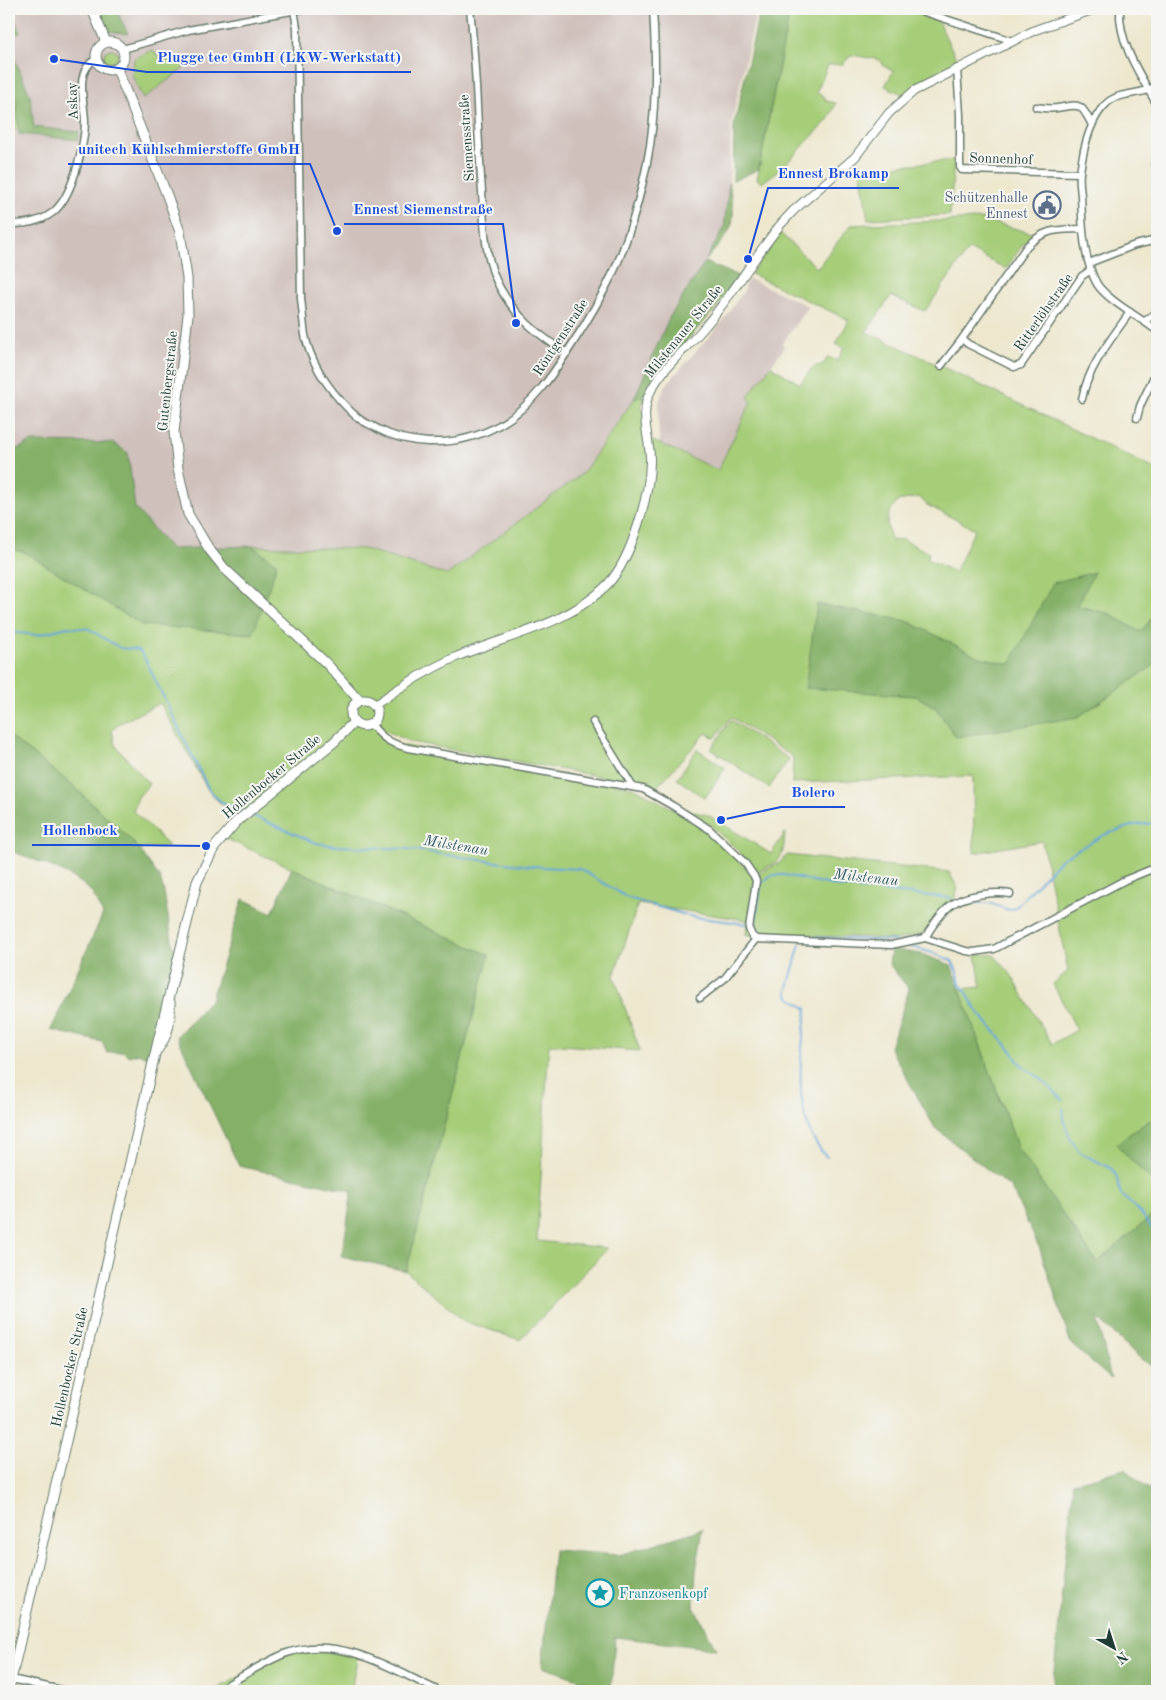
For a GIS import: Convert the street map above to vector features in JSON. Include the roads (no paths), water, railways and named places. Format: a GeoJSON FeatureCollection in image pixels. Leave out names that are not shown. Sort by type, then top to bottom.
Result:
{"type":"FeatureCollection","features":[{"type":"Feature","properties":{"kind":"main road"},"geometry":{"type":"LineString","coordinates":[[92,9],[106,42]]}},
{"type":"Feature","properties":{"kind":"main road"},"geometry":{"type":"LineString","coordinates":[[106,42],[118,43],[123,49],[124,61],[116,69],[104,69],[96,59],[98,48],[106,42]]}},
{"type":"Feature","properties":{"kind":"main road","name":"Gutenbergstraße"},"geometry":{"type":"LineString","coordinates":[[116,69],[180,232],[187,278],[188,315],[174,432],[178,469],[188,514],[209,549],[224,568],[327,664],[359,700]]}},
{"type":"Feature","properties":{"kind":"main road"},"geometry":{"type":"LineString","coordinates":[[359,700],[368,700],[375,705],[377,714],[371,724],[362,726],[354,722],[351,710],[353,705],[359,700]]}},
{"type":"Feature","properties":{"kind":"main road","name":"Hollenbocker Straße"},"geometry":{"type":"LineString","coordinates":[[9,1689],[165,1008],[197,882],[214,848],[228,830],[334,742],[354,722]]}},
{"type":"Feature","properties":{"kind":"street"},"geometry":{"type":"LineString","coordinates":[[123,49],[188,30],[302,9]]}},
{"type":"Feature","properties":{"kind":"street","name":"Siemensstraße"},"geometry":{"type":"LineString","coordinates":[[470,9],[485,232],[491,269],[512,308],[542,337],[567,353]]}},
{"type":"Feature","properties":{"kind":"street","name":"Röntgenstraße"},"geometry":{"type":"LineString","coordinates":[[294,10],[297,28],[301,299],[306,341],[317,369],[337,396],[359,419],[384,433],[412,441],[441,442],[469,438],[500,424],[522,408],[547,382],[567,353],[592,312],[614,269],[634,214],[647,162],[655,94],[653,9]]}},
{"type":"Feature","properties":{"kind":"street"},"geometry":{"type":"LineString","coordinates":[[915,9],[1013,41]]}},
{"type":"Feature","properties":{"kind":"street","name":"Milstenauer Straße"},"geometry":{"type":"LineString","coordinates":[[375,705],[409,681],[436,666],[562,617],[590,599],[609,583],[628,553],[644,502],[650,458],[646,407],[652,389],[657,380],[706,326],[771,236],[793,211],[855,157],[889,113],[914,91],[1036,30],[1095,9]]}},
{"type":"Feature","properties":{"kind":"street"},"geometry":{"type":"LineString","coordinates":[[1120,9],[1129,53],[1157,105]]}},
{"type":"Feature","properties":{"kind":"street","name":"Askay"},"geometry":{"type":"LineString","coordinates":[[9,224],[34,223],[43,220],[52,215],[63,203],[72,183],[81,151],[85,123],[82,82],[84,70],[89,63],[96,59]]}},
{"type":"Feature","properties":{"kind":"street","name":"Sonnenhof"},"geometry":{"type":"LineString","coordinates":[[957,69],[960,115],[960,167],[962,170],[1080,173]]}},
{"type":"Feature","properties":{"kind":"street","name":"Ritterlöhstraße"},"geometry":{"type":"LineString","coordinates":[[1157,85],[1148,90],[1116,97],[1105,103],[1092,125],[1080,173],[1082,229],[1090,266],[1098,284],[1107,295],[1157,331]]}},
{"type":"Feature","properties":{"kind":"street"},"geometry":{"type":"LineString","coordinates":[[1036,107],[1055,108],[1071,104],[1080,106],[1086,112],[1092,125]]}},
{"type":"Feature","properties":{"kind":"street"},"geometry":{"type":"LineString","coordinates":[[942,366],[1022,253],[1036,238],[1045,232],[1082,229]]}},
{"type":"Feature","properties":{"kind":"street"},"geometry":{"type":"LineString","coordinates":[[1090,266],[1128,248],[1157,240]]}},
{"type":"Feature","properties":{"kind":"street","name":"Ritterlöhstraße"},"geometry":{"type":"LineString","coordinates":[[962,339],[968,344],[1014,367],[1020,366],[1090,266]]}},
{"type":"Feature","properties":{"kind":"street"},"geometry":{"type":"LineString","coordinates":[[1082,398],[1085,385],[1130,312]]}},
{"type":"Feature","properties":{"kind":"street"},"geometry":{"type":"LineString","coordinates":[[1145,321],[1157,312]]}},
{"type":"Feature","properties":{"kind":"street"},"geometry":{"type":"LineString","coordinates":[[1137,418],[1140,406],[1157,370]]}},
{"type":"Feature","properties":{"kind":"street"},"geometry":{"type":"LineString","coordinates":[[593,722],[633,787]]}},
{"type":"Feature","properties":{"kind":"street"},"geometry":{"type":"LineString","coordinates":[[371,724],[382,738],[408,748],[643,789],[709,829],[745,863],[756,879],[749,929],[752,936],[756,939],[891,944],[925,938],[966,951],[974,952],[994,949],[1125,880],[1157,867]]}},
{"type":"Feature","properties":{"kind":"street"},"geometry":{"type":"LineString","coordinates":[[925,938],[932,926],[954,902],[998,892],[1010,894]]}},
{"type":"Feature","properties":{"kind":"street"},"geometry":{"type":"LineString","coordinates":[[700,998],[724,979],[756,939]]}},
{"type":"Feature","properties":{"kind":"street"},"geometry":{"type":"LineString","coordinates":[[217,1691],[279,1656],[299,1650],[320,1648],[355,1653],[439,1691]]}},
{"type":"Feature","properties":{"kind":"street"},"geometry":{"type":"LineString","coordinates":[[11,1678],[66,1691]]}},
{"type":"Feature","properties":{"kind":"waterway","name":"Milstenau"},"geometry":{"type":"LineString","coordinates":[[9,632],[37,635],[67,627],[89,629],[120,648],[139,650],[209,790],[221,802],[244,812]]}},
{"type":"Feature","properties":{"kind":"waterway","name":"Milstenau"},"geometry":{"type":"LineString","coordinates":[[251,815],[316,843],[337,846],[408,849],[494,862],[580,869],[628,898],[693,917],[747,924]]}},
{"type":"Feature","properties":{"kind":"waterway","name":"Milstenau"},"geometry":{"type":"LineString","coordinates":[[966,903],[990,903],[1009,910],[1015,908],[1060,860],[1104,835],[1134,825],[1157,823]]}},
{"type":"Feature","properties":{"kind":"waterway","name":"Milstenau"},"geometry":{"type":"LineString","coordinates":[[751,926],[755,927],[761,884],[771,875],[784,875],[841,887],[951,898]]}},
{"type":"Feature","properties":{"kind":"waterway"},"geometry":{"type":"LineString","coordinates":[[755,927],[764,935],[770,936],[895,941]]}},
{"type":"Feature","properties":{"kind":"waterway"},"geometry":{"type":"LineString","coordinates":[[800,944],[787,991],[789,997],[807,1009],[801,1066],[803,1107],[808,1126],[816,1143],[827,1157]]}},
{"type":"Feature","properties":{"kind":"waterway"},"geometry":{"type":"LineString","coordinates":[[909,946],[952,961],[958,974],[960,985],[966,991],[975,1008],[1012,1051],[1017,1060],[1026,1069],[1040,1078],[1063,1100]]}},
{"type":"Feature","properties":{"kind":"waterway"},"geometry":{"type":"LineString","coordinates":[[1063,1109],[1065,1125],[1071,1140],[1081,1153],[1112,1169],[1116,1175],[1121,1195],[1139,1211],[1157,1235]]}},
{"type":"Feature","properties":{"kind":"place","name":"Plugge tec GmbH (LKW-Werkstatt)"},"geometry":{"type":"Point","coordinates":[54,59]}},
{"type":"Feature","properties":{"kind":"place","name":"Schützenhalle Ennest"},"geometry":{"type":"Point","coordinates":[1047,205]}},
{"type":"Feature","properties":{"kind":"place","name":"unitech Kühlschmierstoffe GmbH"},"geometry":{"type":"Point","coordinates":[337,231]}},
{"type":"Feature","properties":{"kind":"place","name":"Ennest Brokamp"},"geometry":{"type":"Point","coordinates":[748,259]}},
{"type":"Feature","properties":{"kind":"place","name":"Ennest Siemenstraße"},"geometry":{"type":"Point","coordinates":[516,323]}},
{"type":"Feature","properties":{"kind":"place","name":"Bolero"},"geometry":{"type":"Point","coordinates":[721,820]}},
{"type":"Feature","properties":{"kind":"place","name":"Hollenbock"},"geometry":{"type":"Point","coordinates":[206,846]}},
{"type":"Feature","properties":{"kind":"place","name":"Franzosenkopf"},"geometry":{"type":"Point","coordinates":[600,1593]}}]}
